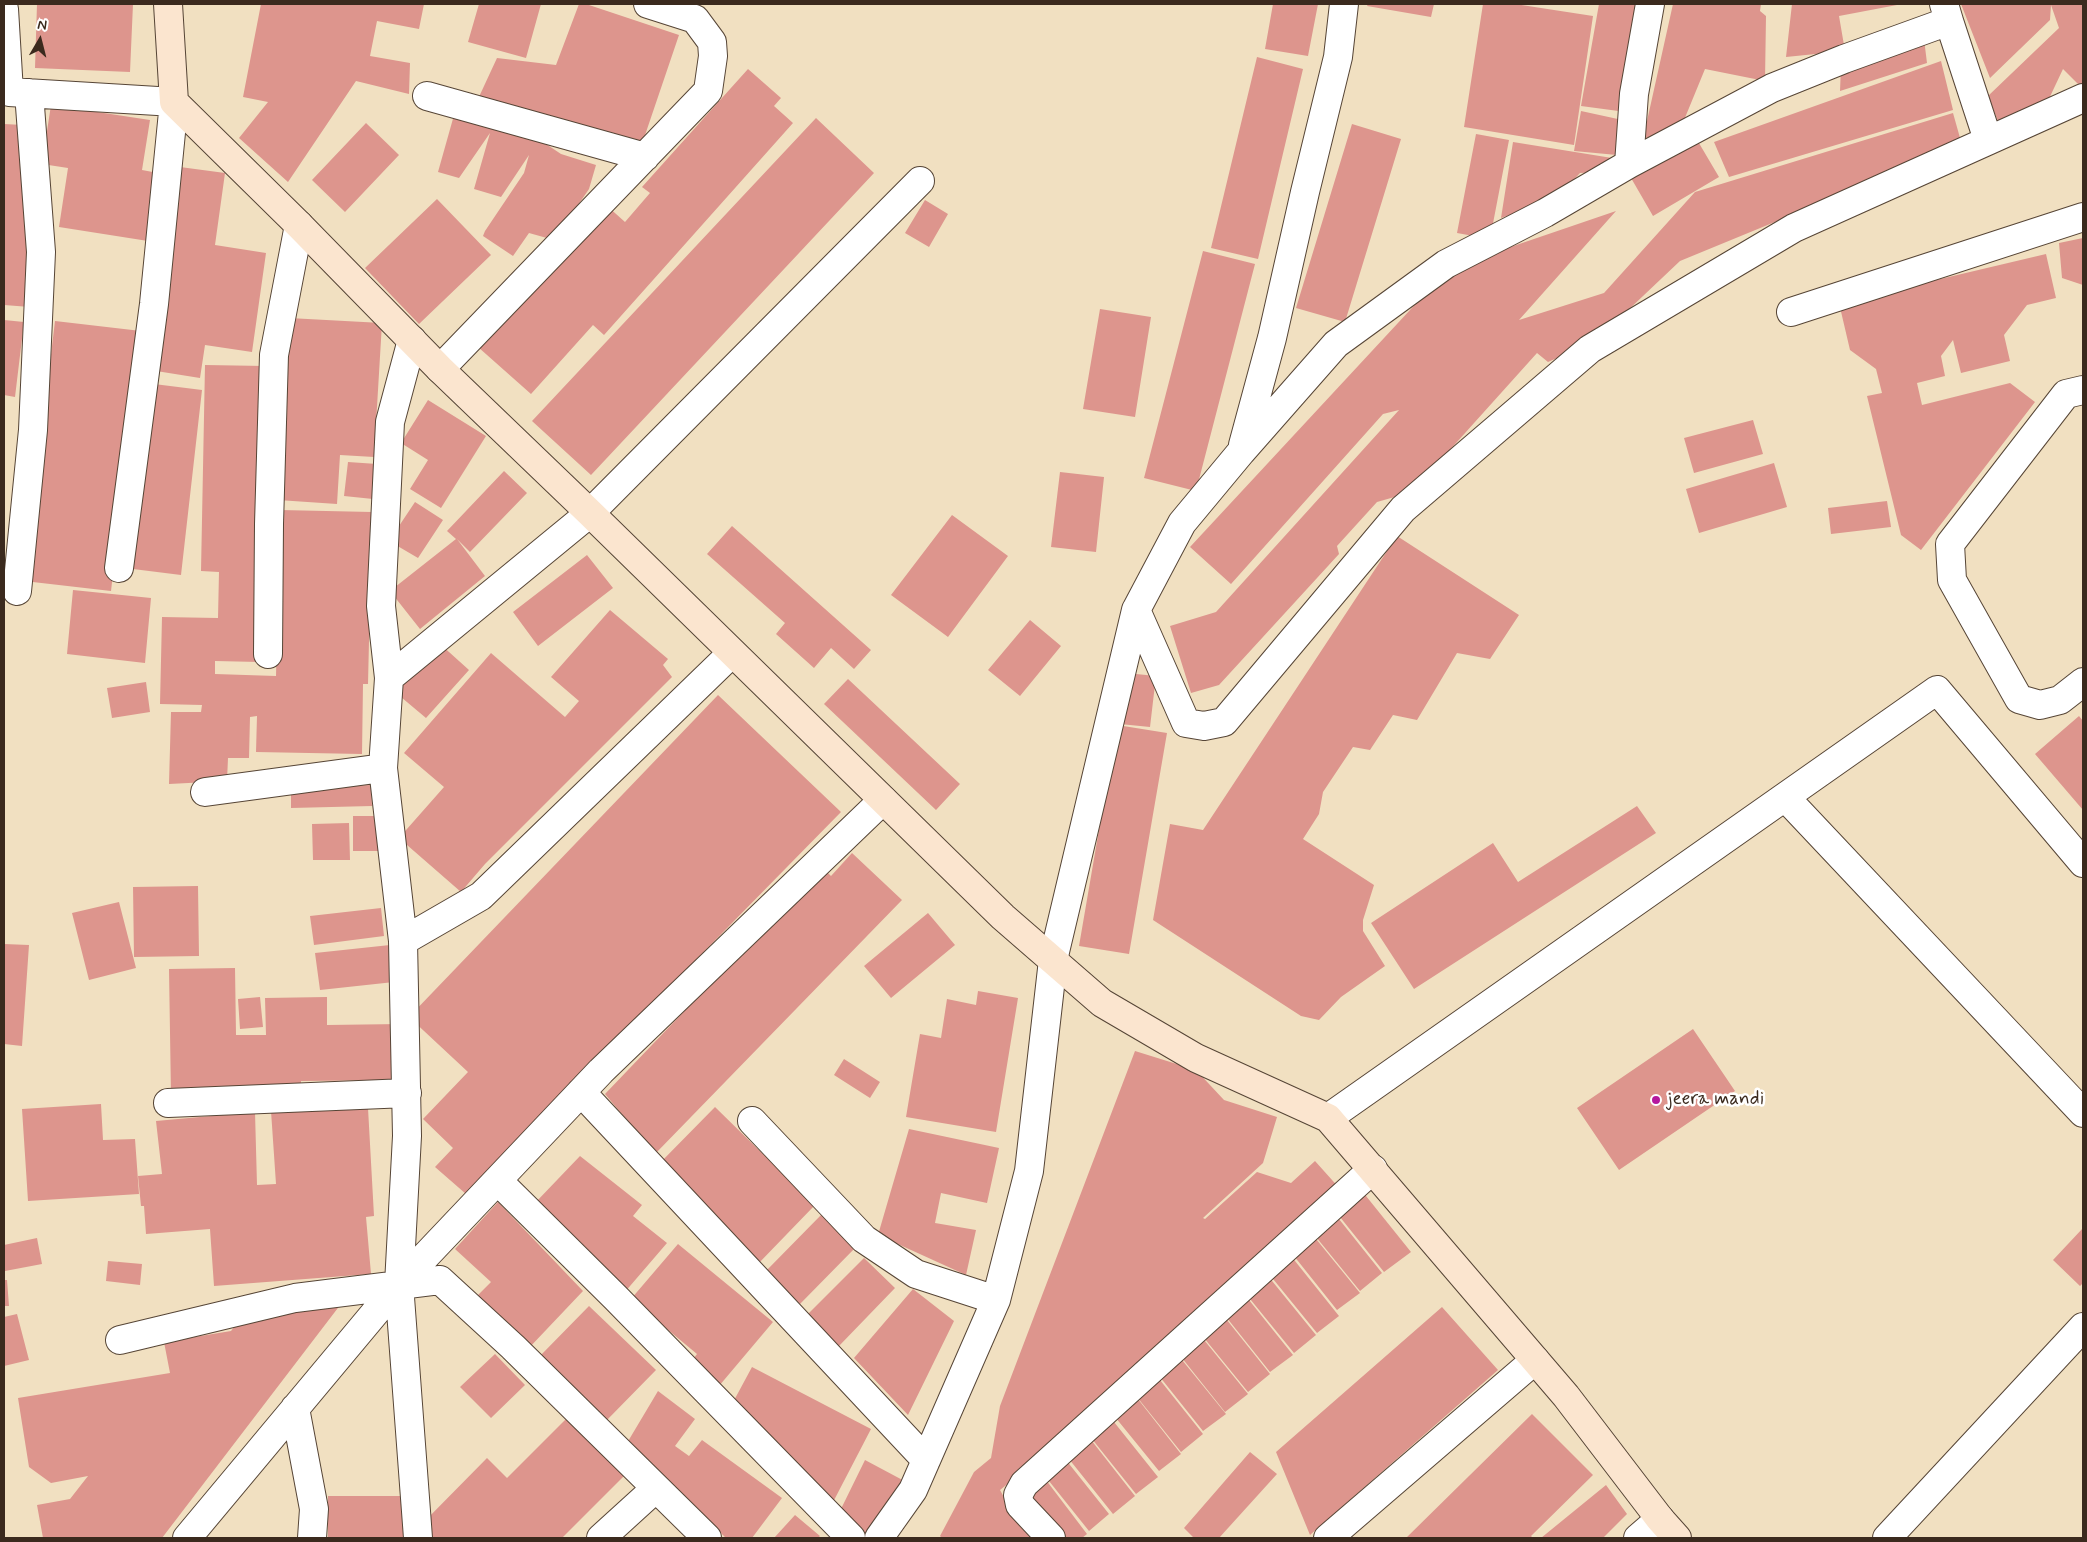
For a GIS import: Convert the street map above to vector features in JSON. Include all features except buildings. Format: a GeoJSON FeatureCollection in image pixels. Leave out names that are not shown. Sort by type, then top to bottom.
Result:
{"type":"FeatureCollection","features":[{"type":"Feature","properties":{"kind":"street"},"geometry":{"type":"LineString","coordinates":[[119,568],[154,304],[174,102],[168,4]]}},
{"type":"Feature","properties":{"kind":"street"},"geometry":{"type":"LineString","coordinates":[[440,369],[708,92],[713,56],[712,42],[695,19],[648,4]]}},
{"type":"Feature","properties":{"kind":"street"},"geometry":{"type":"LineString","coordinates":[[1241,452],[1272,338],[1304,192],[1338,57],[1344,4]]}},
{"type":"Feature","properties":{"kind":"street"},"geometry":{"type":"LineString","coordinates":[[1629,164],[1634,94],[1650,4]]}},
{"type":"Feature","properties":{"kind":"street"},"geometry":{"type":"LineString","coordinates":[[4,9],[14,92],[40,252],[33,430],[17,591]]}},
{"type":"Feature","properties":{"kind":"street"},"geometry":{"type":"LineString","coordinates":[[879,1538],[913,1490],[996,1300],[1029,1171],[1053,960],[1136,610],[1182,523],[1241,452],[1336,344],[1446,264],[1545,213],[1629,164],[1772,88],[1946,12],[1988,140]]}},
{"type":"Feature","properties":{"kind":"street"},"geometry":{"type":"LineString","coordinates":[[14,92],[174,102],[299,225],[440,369],[1003,917],[1102,1003],[1196,1058],[1328,1118],[1566,1396],[1669,1528],[1638,1538]]}},
{"type":"Feature","properties":{"kind":"street"},"geometry":{"type":"LineString","coordinates":[[427,96],[645,157]]}},
{"type":"Feature","properties":{"kind":"street"},"geometry":{"type":"LineString","coordinates":[[1136,610],[1186,723],[1204,726],[1224,722],[1403,510],[1590,348],[1794,228],[2083,98]]}},
{"type":"Feature","properties":{"kind":"street"},"geometry":{"type":"LineString","coordinates":[[389,678],[590,513],[920,181]]}},
{"type":"Feature","properties":{"kind":"street"},"geometry":{"type":"LineString","coordinates":[[1791,312],[2083,217]]}},
{"type":"Feature","properties":{"kind":"street"},"geometry":{"type":"LineString","coordinates":[[268,654],[269,524],[274,355],[299,225]]}},
{"type":"Feature","properties":{"kind":"street"},"geometry":{"type":"LineString","coordinates":[[412,340],[390,422],[381,606],[389,678],[382,768],[403,941],[407,1136],[399,1284],[418,1538]]}},
{"type":"Feature","properties":{"kind":"street"},"geometry":{"type":"LineString","coordinates":[[2083,390],[2066,394],[1950,544],[1952,580],[2019,699],[2040,705],[2060,700],[2083,682]]}},
{"type":"Feature","properties":{"kind":"street"},"geometry":{"type":"LineString","coordinates":[[403,941],[481,896],[732,653]]}},
{"type":"Feature","properties":{"kind":"street"},"geometry":{"type":"LineString","coordinates":[[1328,1118],[1936,690],[2083,863]]}},
{"type":"Feature","properties":{"kind":"street"},"geometry":{"type":"LineString","coordinates":[[205,792],[382,768]]}},
{"type":"Feature","properties":{"kind":"street"},"geometry":{"type":"LineString","coordinates":[[1784,797],[2083,1113]]}},
{"type":"Feature","properties":{"kind":"street"},"geometry":{"type":"LineString","coordinates":[[187,1538],[399,1284],[581,1092],[883,800]]}},
{"type":"Feature","properties":{"kind":"street"},"geometry":{"type":"LineString","coordinates":[[581,1092],[926,1460]]}},
{"type":"Feature","properties":{"kind":"street"},"geometry":{"type":"LineString","coordinates":[[168,1103],[407,1093]]}},
{"type":"Feature","properties":{"kind":"street"},"geometry":{"type":"LineString","coordinates":[[752,1121],[864,1239],[916,1274],[996,1300]]}},
{"type":"Feature","properties":{"kind":"street"},"geometry":{"type":"LineString","coordinates":[[1051,1538],[1020,1505],[1018,1495],[1024,1484],[1373,1169]]}},
{"type":"Feature","properties":{"kind":"street"},"geometry":{"type":"LineString","coordinates":[[498,1181],[616,1298],[850,1538]]}},
{"type":"Feature","properties":{"kind":"street"},"geometry":{"type":"LineString","coordinates":[[120,1340],[295,1298],[440,1280],[513,1347],[707,1538]]}},
{"type":"Feature","properties":{"kind":"street"},"geometry":{"type":"LineString","coordinates":[[1887,1538],[2083,1327]]}},
{"type":"Feature","properties":{"kind":"street"},"geometry":{"type":"LineString","coordinates":[[1328,1538],[1535,1360]]}},
{"type":"Feature","properties":{"kind":"street"},"geometry":{"type":"LineString","coordinates":[[295,1408],[314,1509],[312,1538]]}},
{"type":"Feature","properties":{"kind":"street"},"geometry":{"type":"LineString","coordinates":[[601,1538],[656,1488]]}},
{"type":"Feature","properties":{"kind":"place","name":"jeera mandi"},"geometry":{"type":"Point","coordinates":[1656,1100]}}]}
